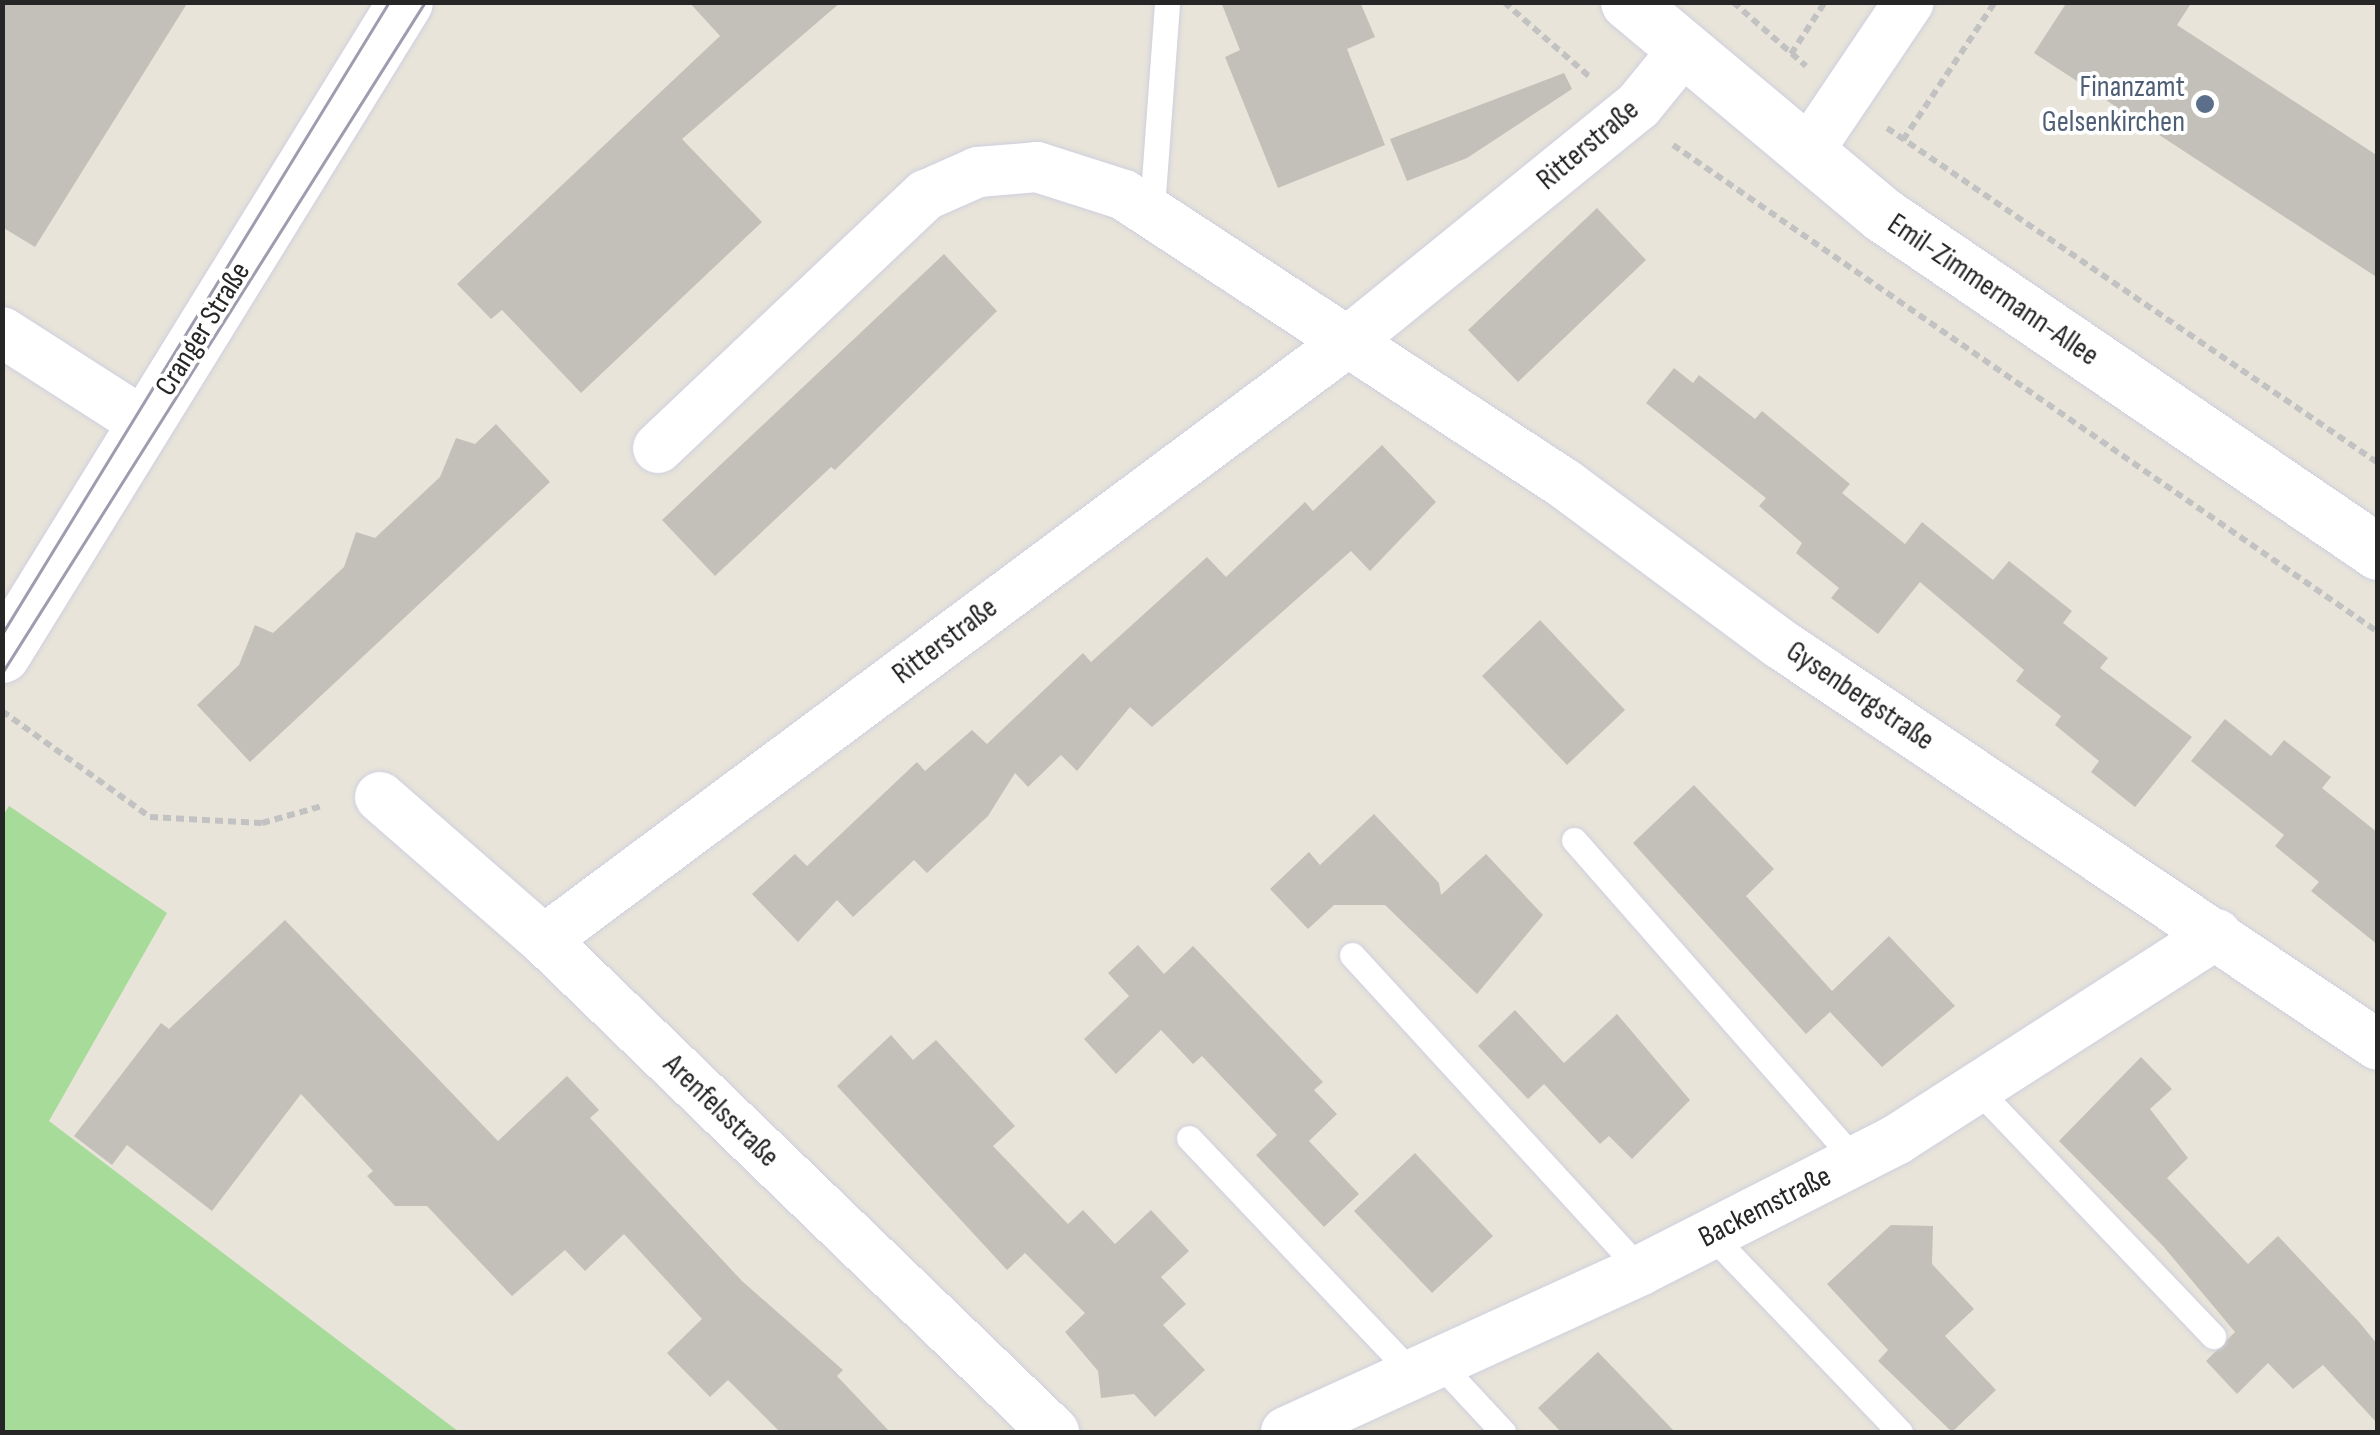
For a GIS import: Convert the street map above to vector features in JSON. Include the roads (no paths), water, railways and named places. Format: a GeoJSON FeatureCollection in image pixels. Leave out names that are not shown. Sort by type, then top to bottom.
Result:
{"type":"FeatureCollection","features":[{"type":"Feature","properties":{"kind":"main road","name":"Cranger Straße"},"geometry":{"type":"LineString","coordinates":[[2,656],[405,2]]}},
{"type":"Feature","properties":{"kind":"main road","name":"Emil-Zimmermann-Allee"},"geometry":{"type":"LineString","coordinates":[[1628,2],[1682,52],[1884,214],[2378,552]]}},
{"type":"Feature","properties":{"kind":"street"},"geometry":{"type":"LineString","coordinates":[[1807,153],[1909,2]]}},
{"type":"Feature","properties":{"kind":"street","name":"Ritterstraße"},"geometry":{"type":"LineString","coordinates":[[544,940],[1346,343],[1630,112],[1682,52]]}},
{"type":"Feature","properties":{"kind":"street"},"geometry":{"type":"LineString","coordinates":[[658,448],[926,195],[978,172],[1037,167],[1152,208],[1346,343]]}},
{"type":"Feature","properties":{"kind":"street"},"geometry":{"type":"LineString","coordinates":[[2,332],[144,423]]}},
{"type":"Feature","properties":{"kind":"street","name":"Gysenbergstraße"},"geometry":{"type":"LineString","coordinates":[[1346,343],[1565,484],[1779,643],[2378,1045]]}},
{"type":"Feature","properties":{"kind":"street","name":"Arenfelsstraße"},"geometry":{"type":"LineString","coordinates":[[380,797],[544,940],[1054,1432]]}},
{"type":"Feature","properties":{"kind":"street","name":"Backemstraße"},"geometry":{"type":"LineString","coordinates":[[1286,1432],[1641,1270],[1856,1161],[1977,1089],[2217,934]]}},
{"type":"Feature","properties":{"kind":"lane"},"geometry":{"type":"LineString","coordinates":[[1152,208],[1167,2]]}},
{"type":"Feature","properties":{"kind":"lane"},"geometry":{"type":"LineString","coordinates":[[1574,840],[1856,1161]]}},
{"type":"Feature","properties":{"kind":"lane"},"geometry":{"type":"LineString","coordinates":[[1352,955],[1641,1270]]}},
{"type":"Feature","properties":{"kind":"lane"},"geometry":{"type":"LineString","coordinates":[[1977,1089],[2213,1336]]}},
{"type":"Feature","properties":{"kind":"lane"},"geometry":{"type":"LineString","coordinates":[[1190,1138],[1426,1368],[1504,1432]]}},
{"type":"Feature","properties":{"kind":"lane"},"geometry":{"type":"LineString","coordinates":[[1711,1235],[1900,1432]]}},
{"type":"Feature","properties":{"kind":"tram line"},"geometry":{"type":"LineString","coordinates":[[2,634],[389,2]]}},
{"type":"Feature","properties":{"kind":"tram line"},"geometry":{"type":"LineString","coordinates":[[2,673],[425,2]]}},
{"type":"Feature","properties":{"kind":"place","name":"Finanzamt Gelsenkirchen"},"geometry":{"type":"Point","coordinates":[2205,104]}}]}
